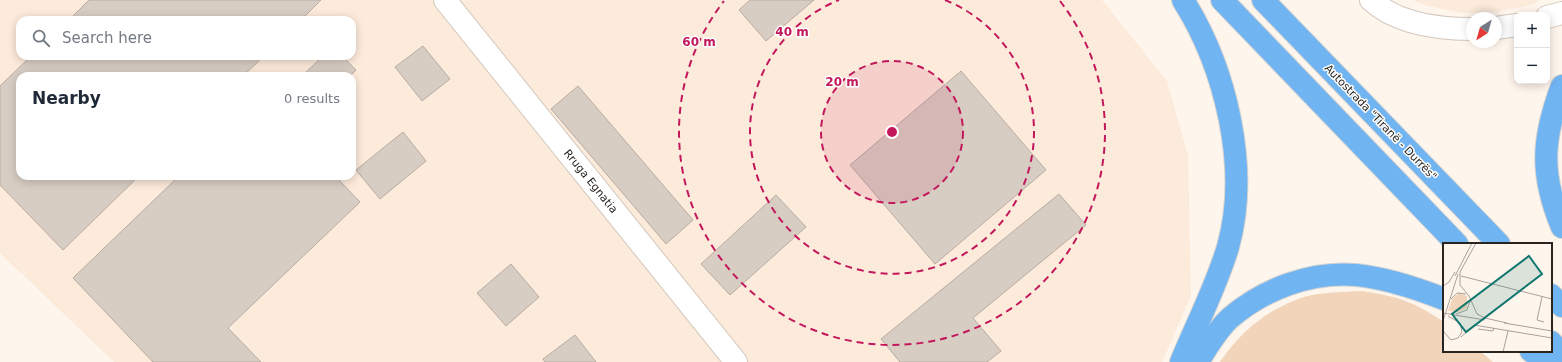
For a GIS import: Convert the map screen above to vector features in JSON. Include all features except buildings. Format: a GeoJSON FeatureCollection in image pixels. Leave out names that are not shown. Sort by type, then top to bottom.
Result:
{"type":"FeatureCollection","features":[{"type":"Feature","properties":{"kind":"highway"},"geometry":{"type":"LineString","coordinates":[[1182,362],[1218,276],[1234,222],[1236,190],[1236,160],[1231,125],[1220,84],[1194,17],[1183,0]]}},
{"type":"Feature","properties":{"kind":"highway"},"geometry":{"type":"LineString","coordinates":[[1222,0],[1456,243]]}},
{"type":"Feature","properties":{"kind":"highway","name":"Autostrada \"Tiranë - Durrës\""},"geometry":{"type":"LineString","coordinates":[[1263,0],[1498,243]]}},
{"type":"Feature","properties":{"kind":"highway"},"geometry":{"type":"LineString","coordinates":[[1562,86],[1547,134],[1546,164],[1550,192],[1562,227]]}},
{"type":"Feature","properties":{"kind":"highway"},"geometry":{"type":"LineString","coordinates":[[1198,362],[1216,335],[1230,319],[1267,294],[1284,286],[1304,280],[1325,275],[1356,275],[1415,288],[1443,299]]}},
{"type":"Feature","properties":{"kind":"highway"},"geometry":{"type":"LineString","coordinates":[[1552,296],[1562,306]]}},
{"type":"Feature","properties":{"kind":"highway"},"geometry":{"type":"LineString","coordinates":[[1552,343],[1562,354]]}},
{"type":"Feature","properties":{"kind":"highway"},"geometry":{"type":"LineString","coordinates":[[1532,352],[1546,362]]}},
{"type":"Feature","properties":{"kind":"main road","name":"Rruga Egnatia"},"geometry":{"type":"LineString","coordinates":[[445,0],[736,362]]}},
{"type":"Feature","properties":{"kind":"main road"},"geometry":{"type":"LineString","coordinates":[[1371,0],[1382,10],[1407,21],[1434,26],[1466,29]]}},
{"type":"Feature","properties":{"kind":"main road"},"geometry":{"type":"LineString","coordinates":[[1550,16],[1562,13]]}},
{"type":"Feature","properties":{"kind":"main road"},"geometry":{"type":"LineString","coordinates":[[1502,27],[1514,25]]}},
{"type":"Feature","properties":{"kind":"shaded area"},"geometry":{"type":"Polygon","coordinates":[[[0,0],[1102,0],[1167,81],[1188,156],[1191,296],[1162,362],[114,362],[0,253],[0,0]]]}},
{"type":"Feature","properties":{"kind":"shaded area"},"geometry":{"type":"Polygon","coordinates":[[[1413,0],[1540,0],[1531,5],[1496,12],[1462,13],[1424,5],[1413,0]]]}},
{"type":"Feature","properties":{"kind":"shaded area"},"geometry":{"type":"Polygon","coordinates":[[[1362,291],[1386,295],[1415,305],[1443,321],[1443,352],[1481,352],[1493,362],[1220,362],[1246,331],[1267,315],[1304,297],[1333,292],[1362,291]]]}}]}
